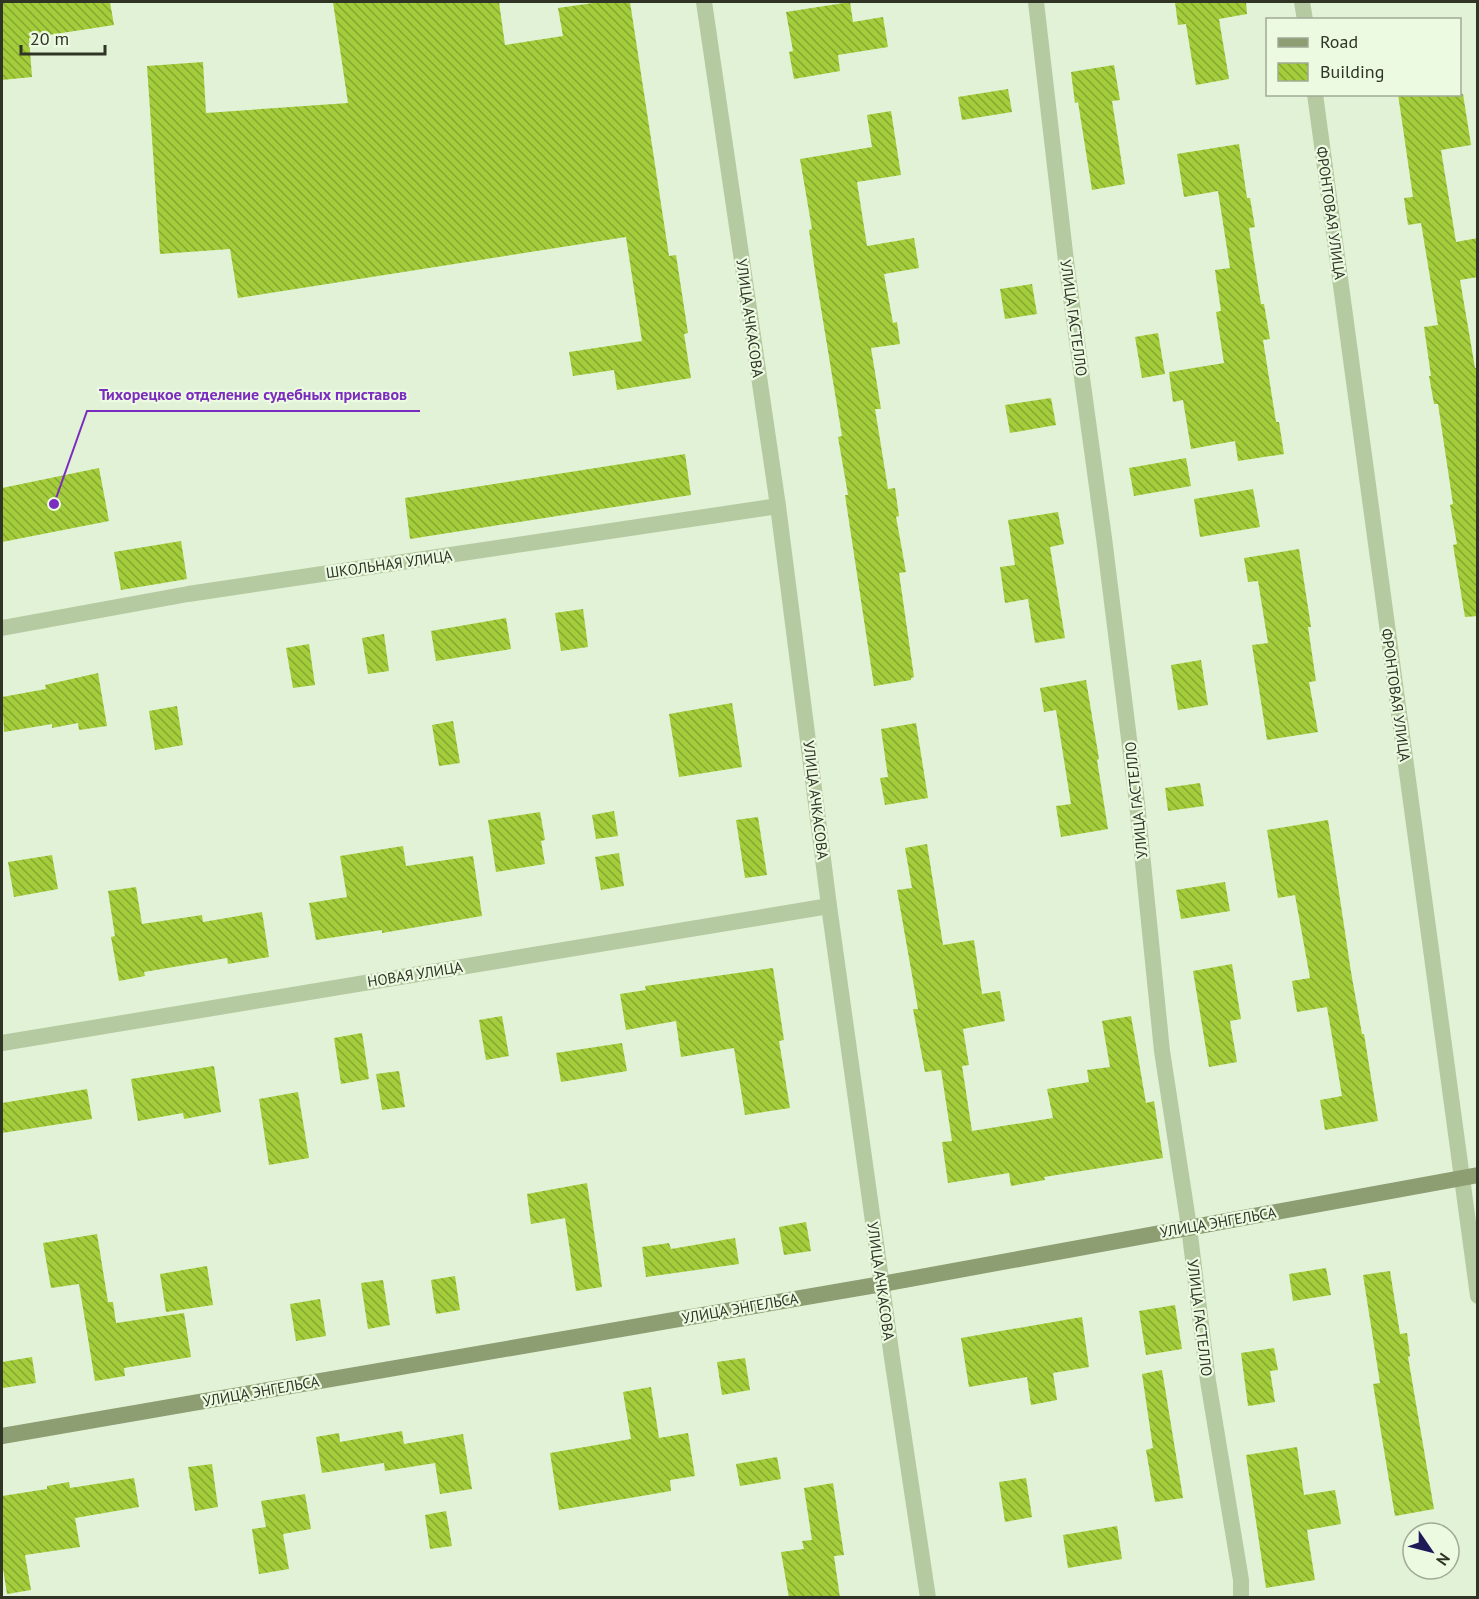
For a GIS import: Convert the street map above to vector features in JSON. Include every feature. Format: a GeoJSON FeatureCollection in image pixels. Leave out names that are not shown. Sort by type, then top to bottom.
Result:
{"type":"FeatureCollection","features":[{"type":"Feature","properties":{"kind":"main road","name":"УЛИЦА ЭНГЕЛЬСА"},"geometry":{"type":"LineString","coordinates":[[2,1436],[882,1284],[1470,1177]]}},
{"type":"Feature","properties":{"kind":"street","name":"УЛИЦА АЧКАСОВА"},"geometry":{"type":"LineString","coordinates":[[704,2],[778,506],[829,906],[928,1598]]}},
{"type":"Feature","properties":{"kind":"street","name":"УЛИЦА ГАСТЕЛЛО"},"geometry":{"type":"LineString","coordinates":[[1036,2],[1066,261],[1137,803],[1162,1051],[1189,1227],[1208,1381],[1241,1580],[1241,1598]]}},
{"type":"Feature","properties":{"kind":"street"},"geometry":{"type":"LineString","coordinates":[[1302,2],[1305,18]]}},
{"type":"Feature","properties":{"kind":"street","name":"ФРОНТОВАЯ УЛИЦА"},"geometry":{"type":"LineString","coordinates":[[1315,96],[1470,1177],[1478,1296]]}},
{"type":"Feature","properties":{"kind":"street","name":"ШКОЛЬНАЯ УЛИЦА"},"geometry":{"type":"LineString","coordinates":[[2,628],[188,594],[778,506]]}},
{"type":"Feature","properties":{"kind":"street","name":"НОВАЯ УЛИЦА"},"geometry":{"type":"LineString","coordinates":[[2,1043],[829,906]]}},
{"type":"Feature","properties":{"kind":"building"},"geometry":{"type":"Polygon","coordinates":[[[2,2],[110,2],[114,25],[29,38],[32,77],[2,80],[2,2]]]}},
{"type":"Feature","properties":{"kind":"building"},"geometry":{"type":"Polygon","coordinates":[[[333,2],[499,2],[505,45],[563,36],[558,8],[600,2],[630,2],[669,256],[676,255],[688,333],[684,334],[691,378],[617,390],[614,370],[573,376],[569,352],[642,341],[626,237],[238,298],[230,249],[160,254],[147,66],[203,62],[206,113],[348,103],[333,2]]]}},
{"type":"Feature","properties":{"kind":"building"},"geometry":{"type":"Polygon","coordinates":[[[850,2],[853,22],[883,17],[888,47],[838,55],[840,71],[794,79],[789,52],[793,51],[786,12],[850,2]]]}},
{"type":"Feature","properties":{"kind":"building"},"geometry":{"type":"Polygon","coordinates":[[[1175,2],[1246,2],[1247,14],[1219,19],[1229,79],[1196,85],[1186,24],[1178,25],[1175,2]]]}},
{"type":"Feature","properties":{"kind":"building"},"geometry":{"type":"Polygon","coordinates":[[[1114,65],[1120,100],[1112,101],[1125,184],[1092,190],[1071,72],[1114,65]]]}},
{"type":"Feature","properties":{"kind":"building"},"geometry":{"type":"Polygon","coordinates":[[[1008,89],[1012,112],[962,120],[958,97],[1008,89]]]}},
{"type":"Feature","properties":{"kind":"building"},"geometry":{"type":"Polygon","coordinates":[[[1463,94],[1471,145],[1441,150],[1456,242],[1478,238],[1478,277],[1460,280],[1475,368],[1478,368],[1478,616],[1465,617],[1453,545],[1457,544],[1450,505],[1453,504],[1438,404],[1434,404],[1429,376],[1431,376],[1424,327],[1438,325],[1421,223],[1408,225],[1404,198],[1413,197],[1398,96],[1461,96],[1463,94]]]}},
{"type":"Feature","properties":{"kind":"building"},"geometry":{"type":"Polygon","coordinates":[[[891,111],[901,175],[857,182],[867,246],[914,238],[919,268],[884,274],[893,323],[897,322],[900,344],[871,348],[881,409],[875,409],[888,489],[895,488],[899,516],[896,517],[906,572],[899,573],[914,677],[911,680],[874,686],[845,495],[848,495],[838,437],[842,436],[815,272],[809,230],[812,229],[800,159],[872,147],[867,115],[891,111]]]}},
{"type":"Feature","properties":{"kind":"building"},"geometry":{"type":"Polygon","coordinates":[[[1239,144],[1247,198],[1250,198],[1255,227],[1249,228],[1261,304],[1264,304],[1270,339],[1263,340],[1276,422],[1279,422],[1284,454],[1238,461],[1235,441],[1191,449],[1183,400],[1173,402],[1169,372],[1224,363],[1216,312],[1221,311],[1215,270],[1230,268],[1218,191],[1184,197],[1177,154],[1239,144]]]}},
{"type":"Feature","properties":{"kind":"building"},"geometry":{"type":"Polygon","coordinates":[[[1032,284],[1037,314],[1005,319],[1000,289],[1032,284]]]}},
{"type":"Feature","properties":{"kind":"building"},"geometry":{"type":"Polygon","coordinates":[[[1158,333],[1165,374],[1142,378],[1135,337],[1158,333]]]}},
{"type":"Feature","properties":{"kind":"building"},"geometry":{"type":"Polygon","coordinates":[[[1051,398],[1056,425],[1010,433],[1005,405],[1051,398]]]}},
{"type":"Feature","properties":{"kind":"building"},"geometry":{"type":"Polygon","coordinates":[[[685,454],[691,495],[410,539],[405,498],[685,454]]]}},
{"type":"Feature","properties":{"kind":"building"},"geometry":{"type":"Polygon","coordinates":[[[1186,458],[1191,486],[1134,496],[1129,468],[1186,458]]]}},
{"type":"Feature","properties":{"kind":"building"},"geometry":{"type":"Polygon","coordinates":[[[99,468],[109,521],[2,542],[2,488],[99,468]]]}},
{"type":"Feature","properties":{"kind":"building"},"geometry":{"type":"Polygon","coordinates":[[[1253,489],[1260,527],[1200,537],[1194,499],[1253,489]]]}},
{"type":"Feature","properties":{"kind":"building"},"geometry":{"type":"Polygon","coordinates":[[[1058,512],[1064,544],[1050,547],[1065,638],[1035,643],[1028,599],[1005,603],[1000,567],[1015,565],[1008,520],[1058,512]]]}},
{"type":"Feature","properties":{"kind":"building"},"geometry":{"type":"Polygon","coordinates":[[[181,541],[187,579],[121,590],[114,552],[181,541]]]}},
{"type":"Feature","properties":{"kind":"building"},"geometry":{"type":"Polygon","coordinates":[[[1299,549],[1311,627],[1308,627],[1316,681],[1309,682],[1318,732],[1267,740],[1252,645],[1268,643],[1258,581],[1248,582],[1244,558],[1299,549]]]}},
{"type":"Feature","properties":{"kind":"building"},"geometry":{"type":"Polygon","coordinates":[[[583,609],[588,647],[561,651],[555,613],[583,609]]]}},
{"type":"Feature","properties":{"kind":"building"},"geometry":{"type":"Polygon","coordinates":[[[506,618],[511,649],[436,661],[431,631],[506,618]]]}},
{"type":"Feature","properties":{"kind":"building"},"geometry":{"type":"Polygon","coordinates":[[[384,634],[389,671],[368,674],[362,638],[384,634]]]}},
{"type":"Feature","properties":{"kind":"building"},"geometry":{"type":"Polygon","coordinates":[[[309,644],[315,685],[293,688],[286,648],[309,644]]]}},
{"type":"Feature","properties":{"kind":"building"},"geometry":{"type":"Polygon","coordinates":[[[1201,660],[1208,705],[1178,710],[1171,665],[1201,660]]]}},
{"type":"Feature","properties":{"kind":"building"},"geometry":{"type":"Polygon","coordinates":[[[98,673],[107,726],[79,730],[78,723],[52,728],[52,724],[4,732],[2,697],[46,689],[45,685],[98,673]]]}},
{"type":"Feature","properties":{"kind":"building"},"geometry":{"type":"Polygon","coordinates":[[[1086,680],[1108,829],[1061,837],[1056,806],[1071,804],[1056,710],[1044,712],[1040,688],[1086,680]]]}},
{"type":"Feature","properties":{"kind":"building"},"geometry":{"type":"Polygon","coordinates":[[[732,703],[742,767],[679,777],[669,714],[732,703]]]}},
{"type":"Feature","properties":{"kind":"building"},"geometry":{"type":"Polygon","coordinates":[[[177,706],[183,745],[155,750],[149,711],[177,706]]]}},
{"type":"Feature","properties":{"kind":"building"},"geometry":{"type":"Polygon","coordinates":[[[453,721],[460,763],[439,766],[432,725],[453,721]]]}},
{"type":"Feature","properties":{"kind":"building"},"geometry":{"type":"Polygon","coordinates":[[[916,723],[928,798],[885,805],[880,778],[888,777],[881,729],[916,723]]]}},
{"type":"Feature","properties":{"kind":"building"},"geometry":{"type":"Polygon","coordinates":[[[1200,783],[1204,806],[1168,811],[1165,788],[1200,783]]]}},
{"type":"Feature","properties":{"kind":"building"},"geometry":{"type":"Polygon","coordinates":[[[614,811],[618,836],[596,839],[592,815],[614,811]]]}},
{"type":"Feature","properties":{"kind":"building"},"geometry":{"type":"Polygon","coordinates":[[[540,812],[545,840],[541,841],[545,864],[496,872],[488,820],[540,812]]]}},
{"type":"Feature","properties":{"kind":"building"},"geometry":{"type":"Polygon","coordinates":[[[758,817],[767,875],[745,878],[736,820],[758,817]]]}},
{"type":"Feature","properties":{"kind":"building"},"geometry":{"type":"Polygon","coordinates":[[[1328,820],[1351,972],[1378,1121],[1325,1130],[1320,1100],[1342,1096],[1327,1007],[1297,1012],[1292,981],[1310,978],[1295,895],[1278,898],[1267,830],[1328,820]]]}},
{"type":"Feature","properties":{"kind":"building"},"geometry":{"type":"Polygon","coordinates":[[[927,844],[943,945],[974,940],[982,994],[1000,991],[1005,1021],[963,1029],[969,1065],[962,1066],[972,1131],[1053,1118],[1047,1089],[1089,1082],[1087,1070],[1110,1067],[1102,1021],[1131,1016],[1146,1103],[1154,1101],[1163,1158],[1044,1177],[1045,1180],[1011,1186],[1009,1173],[948,1183],[942,1142],[952,1141],[941,1070],[925,1072],[913,1009],[918,1009],[897,890],[912,888],[905,848],[927,844]]]}},
{"type":"Feature","properties":{"kind":"building"},"geometry":{"type":"Polygon","coordinates":[[[403,846],[406,866],[473,856],[482,916],[382,933],[382,930],[316,940],[309,903],[347,897],[340,856],[403,846]]]}},
{"type":"Feature","properties":{"kind":"building"},"geometry":{"type":"Polygon","coordinates":[[[619,853],[624,886],[601,890],[595,857],[619,853]]]}},
{"type":"Feature","properties":{"kind":"building"},"geometry":{"type":"Polygon","coordinates":[[[52,855],[58,889],[14,897],[8,862],[52,855]]]}},
{"type":"Feature","properties":{"kind":"building"},"geometry":{"type":"Polygon","coordinates":[[[1225,882],[1230,911],[1181,919],[1176,890],[1225,882]]]}},
{"type":"Feature","properties":{"kind":"building"},"geometry":{"type":"Polygon","coordinates":[[[136,887],[142,924],[202,915],[203,922],[262,912],[269,957],[228,964],[227,958],[144,972],[145,976],[119,981],[111,937],[115,936],[108,891],[136,887]]]}},
{"type":"Feature","properties":{"kind":"building"},"geometry":{"type":"Polygon","coordinates":[[[1232,964],[1241,1019],[1230,1021],[1237,1062],[1209,1067],[1193,971],[1232,964]]]}},
{"type":"Feature","properties":{"kind":"building"},"geometry":{"type":"Polygon","coordinates":[[[773,968],[784,1040],[779,1041],[790,1108],[745,1115],[734,1048],[681,1057],[676,1021],[626,1030],[620,994],[646,990],[645,986],[773,968]]]}},
{"type":"Feature","properties":{"kind":"building"},"geometry":{"type":"Polygon","coordinates":[[[502,1016],[509,1056],[486,1060],[479,1020],[502,1016]]]}},
{"type":"Feature","properties":{"kind":"building"},"geometry":{"type":"Polygon","coordinates":[[[362,1033],[369,1079],[341,1084],[334,1038],[362,1033]]]}},
{"type":"Feature","properties":{"kind":"building"},"geometry":{"type":"Polygon","coordinates":[[[622,1043],[627,1071],[561,1082],[556,1053],[622,1043]]]}},
{"type":"Feature","properties":{"kind":"building"},"geometry":{"type":"Polygon","coordinates":[[[214,1066],[221,1112],[184,1119],[183,1113],[138,1121],[131,1079],[214,1066]]]}},
{"type":"Feature","properties":{"kind":"building"},"geometry":{"type":"Polygon","coordinates":[[[399,1071],[405,1107],[382,1110],[376,1074],[399,1071]]]}},
{"type":"Feature","properties":{"kind":"building"},"geometry":{"type":"Polygon","coordinates":[[[87,1089],[92,1119],[2,1133],[2,1103],[87,1089]]]}},
{"type":"Feature","properties":{"kind":"building"},"geometry":{"type":"Polygon","coordinates":[[[298,1092],[309,1158],[269,1165],[259,1099],[298,1092]]]}},
{"type":"Feature","properties":{"kind":"building"},"geometry":{"type":"Polygon","coordinates":[[[587,1183],[602,1287],[576,1291],[565,1218],[531,1224],[527,1194],[587,1183]]]}},
{"type":"Feature","properties":{"kind":"building"},"geometry":{"type":"Polygon","coordinates":[[[806,1222],[811,1251],[784,1255],[779,1227],[806,1222]]]}},
{"type":"Feature","properties":{"kind":"building"},"geometry":{"type":"Polygon","coordinates":[[[97,1234],[108,1302],[113,1302],[116,1323],[184,1313],[191,1357],[124,1368],[125,1376],[95,1381],[79,1284],[51,1288],[43,1243],[97,1234]]]}},
{"type":"Feature","properties":{"kind":"building"},"geometry":{"type":"Polygon","coordinates":[[[735,1238],[739,1264],[646,1277],[642,1247],[669,1243],[671,1249],[735,1238]]]}},
{"type":"Feature","properties":{"kind":"building"},"geometry":{"type":"Polygon","coordinates":[[[207,1266],[213,1305],[166,1312],[160,1274],[207,1266]]]}},
{"type":"Feature","properties":{"kind":"building"},"geometry":{"type":"Polygon","coordinates":[[[1326,1268],[1331,1295],[1293,1301],[1289,1274],[1326,1268]]]}},
{"type":"Feature","properties":{"kind":"building"},"geometry":{"type":"Polygon","coordinates":[[[1390,1271],[1400,1334],[1407,1333],[1410,1356],[1408,1357],[1434,1509],[1395,1516],[1373,1384],[1380,1383],[1363,1275],[1390,1271]]]}},
{"type":"Feature","properties":{"kind":"building"},"geometry":{"type":"Polygon","coordinates":[[[455,1276],[460,1310],[436,1314],[431,1280],[455,1276]]]}},
{"type":"Feature","properties":{"kind":"building"},"geometry":{"type":"Polygon","coordinates":[[[383,1280],[390,1325],[368,1329],[361,1283],[383,1280]]]}},
{"type":"Feature","properties":{"kind":"building"},"geometry":{"type":"Polygon","coordinates":[[[320,1299],[326,1336],[296,1341],[290,1304],[320,1299]]]}},
{"type":"Feature","properties":{"kind":"building"},"geometry":{"type":"Polygon","coordinates":[[[1175,1305],[1182,1349],[1146,1355],[1139,1311],[1175,1305]]]}},
{"type":"Feature","properties":{"kind":"building"},"geometry":{"type":"Polygon","coordinates":[[[1082,1317],[1089,1367],[1053,1373],[1057,1400],[1031,1405],[1027,1377],[969,1387],[961,1338],[1082,1317]]]}},
{"type":"Feature","properties":{"kind":"building"},"geometry":{"type":"Polygon","coordinates":[[[1274,1348],[1278,1370],[1270,1371],[1275,1402],[1248,1406],[1241,1353],[1274,1348]]]}},
{"type":"Feature","properties":{"kind":"building"},"geometry":{"type":"Polygon","coordinates":[[[32,1357],[36,1383],[3,1388],[2,1362],[32,1357]]]}},
{"type":"Feature","properties":{"kind":"building"},"geometry":{"type":"Polygon","coordinates":[[[745,1358],[750,1390],[722,1395],[717,1362],[745,1358]]]}},
{"type":"Feature","properties":{"kind":"building"},"geometry":{"type":"Polygon","coordinates":[[[1162,1370],[1183,1498],[1155,1502],[1146,1450],[1153,1448],[1142,1374],[1162,1370]]]}},
{"type":"Feature","properties":{"kind":"building"},"geometry":{"type":"Polygon","coordinates":[[[651,1387],[659,1438],[688,1433],[695,1476],[670,1480],[671,1491],[559,1510],[550,1453],[631,1439],[623,1392],[651,1387]]]}},
{"type":"Feature","properties":{"kind":"building"},"geometry":{"type":"Polygon","coordinates":[[[402,1431],[404,1444],[463,1434],[472,1489],[440,1494],[435,1463],[385,1471],[384,1463],[322,1473],[316,1437],[339,1433],[340,1442],[402,1431]]]}},
{"type":"Feature","properties":{"kind":"building"},"geometry":{"type":"Polygon","coordinates":[[[1297,1447],[1304,1495],[1335,1490],[1341,1524],[1307,1530],[1315,1580],[1266,1588],[1246,1455],[1297,1447]]]}},
{"type":"Feature","properties":{"kind":"building"},"geometry":{"type":"Polygon","coordinates":[[[777,1457],[781,1479],[740,1486],[736,1464],[777,1457]]]}},
{"type":"Feature","properties":{"kind":"building"},"geometry":{"type":"Polygon","coordinates":[[[212,1464],[218,1507],[195,1511],[188,1467],[212,1464]]]}},
{"type":"Feature","properties":{"kind":"building"},"geometry":{"type":"Polygon","coordinates":[[[134,1478],[139,1507],[75,1518],[80,1547],[25,1555],[31,1590],[7,1594],[2,1562],[2,1496],[47,1489],[47,1486],[69,1482],[70,1488],[134,1478]]]}},
{"type":"Feature","properties":{"kind":"building"},"geometry":{"type":"Polygon","coordinates":[[[1026,1478],[1032,1517],[1005,1522],[999,1482],[1026,1478]]]}},
{"type":"Feature","properties":{"kind":"building"},"geometry":{"type":"Polygon","coordinates":[[[833,1483],[844,1555],[834,1556],[840,1598],[789,1598],[781,1552],[804,1549],[802,1541],[812,1540],[804,1488],[833,1483]]]}},
{"type":"Feature","properties":{"kind":"building"},"geometry":{"type":"Polygon","coordinates":[[[305,1494],[311,1529],[283,1534],[289,1569],[259,1574],[252,1529],[266,1527],[261,1501],[305,1494]]]}},
{"type":"Feature","properties":{"kind":"building"},"geometry":{"type":"Polygon","coordinates":[[[446,1511],[452,1546],[430,1549],[425,1515],[446,1511]]]}},
{"type":"Feature","properties":{"kind":"building"},"geometry":{"type":"Polygon","coordinates":[[[1117,1526],[1122,1559],[1068,1568],[1063,1535],[1117,1526]]]}},
{"type":"Feature","properties":{"kind":"place","name":"Тихорецкое отделение судебных приставов"},"geometry":{"type":"Point","coordinates":[54,504]}}]}
